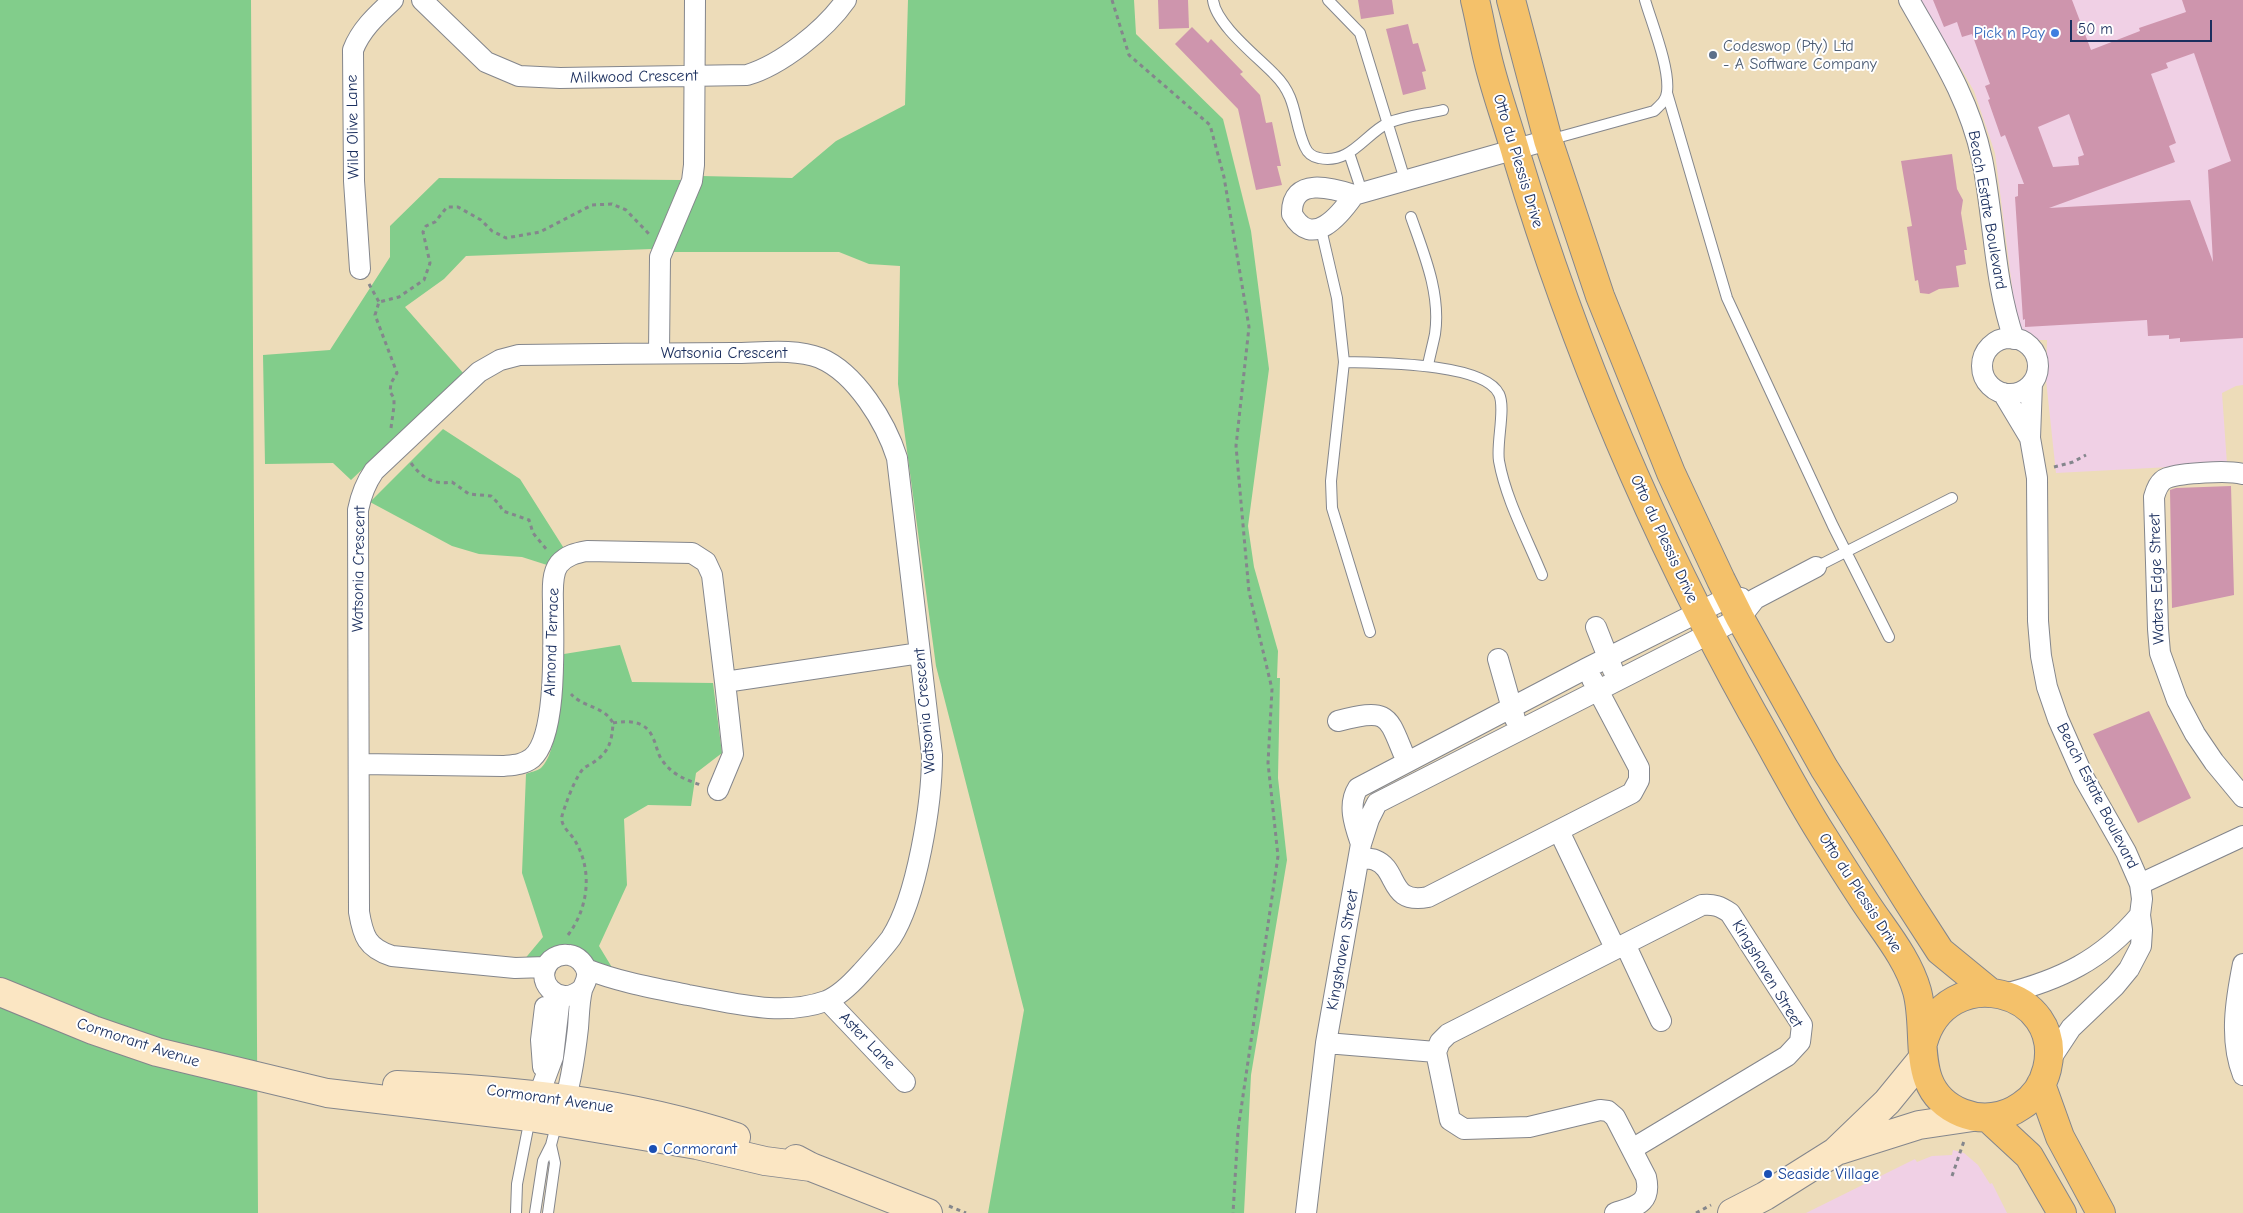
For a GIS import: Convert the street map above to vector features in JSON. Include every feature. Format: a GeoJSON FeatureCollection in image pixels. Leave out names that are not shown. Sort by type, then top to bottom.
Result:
{"type":"FeatureCollection","features":[{"type":"Feature","properties":{"kind":"main road","name":"Otto du Plessis Drive"},"geometry":{"type":"LineString","coordinates":[[1475,0],[1488,60],[1544,246],[1598,389],[1632,470],[1703,623],[1806,810],[1911,971],[1920,1009],[1923,1051],[1928,1082],[1938,1096],[1975,1125],[2029,1156],[2062,1213]]}},
{"type":"Feature","properties":{"kind":"main road","name":"Otto du Plessis Drive"},"geometry":{"type":"LineString","coordinates":[[1511,0],[1548,140],[1600,296],[1653,430],[1695,526],[1741,605],[1824,768],[1940,951],[1997,993],[2022,1003],[2036,1017],[2047,1040],[2045,1073],[2060,1137],[2101,1213]]}},
{"type":"Feature","properties":{"kind":"main road"},"geometry":{"type":"LineString","coordinates":[[1923,1051],[1931,1023],[1948,1004],[1964,995],[1997,993]]}},
{"type":"Feature","properties":{"kind":"main road"},"geometry":{"type":"LineString","coordinates":[[1975,1125],[2016,1110],[2032,1098],[2045,1073]]}},
{"type":"Feature","properties":{"kind":"street","name":"Wild Olive Lane"},"geometry":{"type":"LineString","coordinates":[[360,269],[355,189],[353,50],[358,38],[372,20],[392,0]]}},
{"type":"Feature","properties":{"kind":"street","name":"Milkwood Crescent"},"geometry":{"type":"LineString","coordinates":[[422,0],[486,62],[519,76],[560,78],[729,77],[761,71],[777,63],[816,32],[846,0]]}},
{"type":"Feature","properties":{"kind":"street"},"geometry":{"type":"LineString","coordinates":[[659,353],[659,267],[663,246],[692,181],[695,76],[694,0]]}},
{"type":"Feature","properties":{"kind":"street","name":"Beach Estate Boulevard"},"geometry":{"type":"LineString","coordinates":[[1909,0],[1958,84],[1972,123],[1983,166],[2006,316],[2006,340]]}},
{"type":"Feature","properties":{"kind":"street"},"geometry":{"type":"LineString","coordinates":[[1358,194],[1337,217],[1321,229],[1311,230],[1303,227],[1296,222],[1292,214],[1295,199],[1302,191],[1309,188],[1322,187],[1358,194],[1548,140]]}},
{"type":"Feature","properties":{"kind":"street"},"geometry":{"type":"LineString","coordinates":[[2006,340],[2031,348],[2037,357],[2037,375],[2032,383],[2019,393],[2003,393],[1993,388],[1986,380],[1982,369],[1983,358],[1988,349],[2006,340]]}},
{"type":"Feature","properties":{"kind":"street","name":"Watsonia Crescent"},"geometry":{"type":"LineString","coordinates":[[550,983],[515,968],[392,956],[379,952],[371,945],[362,932],[359,912],[358,510],[361,494],[366,482],[374,472],[479,372],[500,360],[519,355],[659,353],[801,354],[819,358],[835,367],[863,395],[887,431],[897,458],[932,755],[932,778],[921,847],[902,915],[891,938],[852,984],[828,1001],[781,1009],[754,1007],[612,980],[584,981]]}},
{"type":"Feature","properties":{"kind":"street","name":"Beach Estate Boulevard"},"geometry":{"type":"LineString","coordinates":[[2032,383],[2030,438],[2036,470],[2038,621],[2041,656],[2047,687],[2058,719],[2084,778],[2126,852],[2140,884],[2142,899],[2140,915],[2142,930],[2141,946],[2129,969],[2115,986],[2071,1028],[2045,1073]]}},
{"type":"Feature","properties":{"kind":"street","name":"Beach Estate Boulevard"},"geometry":{"type":"LineString","coordinates":[[2003,393],[2030,438]]}},
{"type":"Feature","properties":{"kind":"street","name":"Waters Edge Street"},"geometry":{"type":"LineString","coordinates":[[2243,474],[2220,472],[2166,478],[2156,489],[2154,497],[2160,653],[2177,700],[2195,734],[2214,762],[2243,797]]}},
{"type":"Feature","properties":{"kind":"street","name":"Almond Terrace"},"geometry":{"type":"LineString","coordinates":[[360,764],[503,766],[521,764],[533,758],[542,744],[548,723],[552,683],[554,581],[558,564],[570,555],[587,551],[692,553],[706,562],[712,576],[733,754],[718,790]]}},
{"type":"Feature","properties":{"kind":"street","name":"Kingshaven Street"},"geometry":{"type":"LineString","coordinates":[[1360,851],[1352,812],[1354,795],[1358,788],[1607,658],[1703,623],[1816,567]]}},
{"type":"Feature","properties":{"kind":"street","name":"Kingshaven Street"},"geometry":{"type":"LineString","coordinates":[[1306,1213],[1326,1043],[1360,851],[1369,819],[1377,803],[1618,681],[1703,623]]}},
{"type":"Feature","properties":{"kind":"street"},"geometry":{"type":"LineString","coordinates":[[1596,627],[1607,658],[1618,681]]}},
{"type":"Feature","properties":{"kind":"street"},"geometry":{"type":"LineString","coordinates":[[725,682],[920,653]]}},
{"type":"Feature","properties":{"kind":"street"},"geometry":{"type":"LineString","coordinates":[[1498,659],[1510,708],[1520,730]]}},
{"type":"Feature","properties":{"kind":"street"},"geometry":{"type":"LineString","coordinates":[[1360,851],[1380,863],[1397,890],[1403,895],[1420,899],[1428,898],[1632,792],[1639,780],[1639,768],[1634,755],[1587,668]]}},
{"type":"Feature","properties":{"kind":"street"},"geometry":{"type":"LineString","coordinates":[[1338,721],[1369,714],[1380,715],[1388,719],[1407,762]]}},
{"type":"Feature","properties":{"kind":"street"},"geometry":{"type":"LineString","coordinates":[[1559,831],[1661,1021]]}},
{"type":"Feature","properties":{"kind":"street"},"geometry":{"type":"LineString","coordinates":[[2140,884],[2243,836]]}},
{"type":"Feature","properties":{"kind":"street","name":"Kingshaven Street"},"geometry":{"type":"LineString","coordinates":[[1436,1052],[1440,1042],[1448,1034],[1702,905],[1712,904],[1721,906],[1730,913],[1802,1025],[1800,1042],[1787,1056],[1632,1149]]}},
{"type":"Feature","properties":{"kind":"street"},"geometry":{"type":"LineString","coordinates":[[1997,993],[2029,988],[2069,973],[2100,954],[2118,940],[2140,915]]}},
{"type":"Feature","properties":{"kind":"street"},"geometry":{"type":"LineString","coordinates":[[538,1095],[553,1057],[550,983],[555,958],[570,955],[579,959],[584,981],[576,1044],[558,1122]]}},
{"type":"Feature","properties":{"kind":"street"},"geometry":{"type":"LineString","coordinates":[[2243,964],[2235,1013],[2235,1042],[2243,1075]]}},
{"type":"Feature","properties":{"kind":"street"},"geometry":{"type":"LineString","coordinates":[[550,983],[571,996],[584,981]]}},
{"type":"Feature","properties":{"kind":"street","name":"Cormorant Avenue"},"geometry":{"type":"LineString","coordinates":[[0,992],[93,1030],[158,1052],[327,1092],[362,1098],[538,1095],[558,1122],[697,1146],[765,1161],[811,1167],[928,1213]]}},
{"type":"Feature","properties":{"kind":"street","name":"Aster Lane"},"geometry":{"type":"LineString","coordinates":[[828,1001],[906,1082]]}},
{"type":"Feature","properties":{"kind":"street"},"geometry":{"type":"LineString","coordinates":[[1326,1043],[1436,1052],[1450,1120],[1456,1126],[1464,1129],[1529,1128],[1600,1110],[1615,1116],[1646,1177],[1648,1187],[1647,1194],[1642,1202],[1635,1207],[1615,1213]]}},
{"type":"Feature","properties":{"kind":"street"},"geometry":{"type":"LineString","coordinates":[[1732,1213],[1765,1196],[1835,1152],[1887,1102],[1923,1051]]}},
{"type":"Feature","properties":{"kind":"street"},"geometry":{"type":"LineString","coordinates":[[1835,1152],[1919,1125],[1975,1125]]}},
{"type":"Feature","properties":{"kind":"lane"},"geometry":{"type":"LineString","coordinates":[[1213,0],[1220,19],[1281,80],[1290,94],[1306,150],[1311,156],[1321,159],[1334,158],[1349,153],[1388,124],[1444,110]]}},
{"type":"Feature","properties":{"kind":"lane"},"geometry":{"type":"LineString","coordinates":[[1328,0],[1360,33],[1405,180]]}},
{"type":"Feature","properties":{"kind":"lane"},"geometry":{"type":"LineString","coordinates":[[1645,0],[1661,53],[1666,76],[1667,93],[1727,298],[1846,552],[1889,637]]}},
{"type":"Feature","properties":{"kind":"lane"},"geometry":{"type":"LineString","coordinates":[[1548,140],[1654,111],[1663,103],[1667,93]]}},
{"type":"Feature","properties":{"kind":"lane"},"geometry":{"type":"LineString","coordinates":[[1349,153],[1358,194]]}},
{"type":"Feature","properties":{"kind":"lane"},"geometry":{"type":"LineString","coordinates":[[1411,217],[1433,291],[1435,333],[1428,365]]}},
{"type":"Feature","properties":{"kind":"lane"},"geometry":{"type":"LineString","coordinates":[[1321,229],[1337,298],[1344,362],[1331,481],[1332,508],[1370,632]]}},
{"type":"Feature","properties":{"kind":"lane"},"geometry":{"type":"LineString","coordinates":[[1344,362],[1428,365],[1485,381],[1495,387],[1500,395],[1498,460],[1505,484],[1542,575]]}},
{"type":"Feature","properties":{"kind":"lane"},"geometry":{"type":"LineString","coordinates":[[1816,567],[1952,498]]}},
{"type":"Feature","properties":{"kind":"lane"},"geometry":{"type":"LineString","coordinates":[[516,1213],[517,1184],[538,1095]]}},
{"type":"Feature","properties":{"kind":"lane"},"geometry":{"type":"LineString","coordinates":[[535,1213],[543,1161],[558,1122]]}},
{"type":"Feature","properties":{"kind":"lane"},"geometry":{"type":"LineString","coordinates":[[548,1213],[558,1122]]}},
{"type":"Feature","properties":{"kind":"path"},"geometry":{"type":"LineString","coordinates":[[1112,0],[1129,56],[1210,125],[1224,177],[1250,327],[1236,446],[1249,592],[1272,689],[1268,763],[1278,856],[1238,1130],[1233,1213]]}},
{"type":"Feature","properties":{"kind":"path"},"geometry":{"type":"LineString","coordinates":[[558,564],[533,533],[529,520],[503,511],[500,504],[491,496],[469,494],[452,482],[438,483],[427,480],[400,448],[391,433],[394,398],[390,392],[390,383],[397,373],[375,315],[379,302],[399,297],[424,280],[430,263],[423,232],[426,226],[435,222],[447,207],[458,206],[481,220],[492,231],[506,238],[540,232],[592,205],[612,204],[626,210],[663,246]]}},
{"type":"Feature","properties":{"kind":"path"},"geometry":{"type":"LineString","coordinates":[[2036,470],[2065,464],[2086,455]]}},
{"type":"Feature","properties":{"kind":"path"},"geometry":{"type":"LineString","coordinates":[[552,683],[567,686],[575,699],[608,714],[613,724],[608,750],[593,763],[583,768],[570,794],[562,818],[563,825],[581,852],[586,870],[584,907],[561,946],[570,955]]}},
{"type":"Feature","properties":{"kind":"path"},"geometry":{"type":"LineString","coordinates":[[613,724],[626,721],[642,725],[652,735],[662,762],[673,772],[684,779],[718,790]]}},
{"type":"Feature","properties":{"kind":"path"},"geometry":{"type":"LineString","coordinates":[[1952,1176],[1975,1125]]}},
{"type":"Feature","properties":{"kind":"shaded area"},"geometry":{"type":"Polygon","coordinates":[[[1921,0],[2243,0],[2243,385],[2236,386],[2222,393],[2227,464],[2056,473],[2046,380],[2047,340],[2034,340],[2025,336],[2017,326],[1995,153],[1974,91],[1921,0]]]}},
{"type":"Feature","properties":{"kind":"shaded area"},"geometry":{"type":"Polygon","coordinates":[[[1953,1150],[1964,1153],[1978,1165],[1990,1184],[1992,1183],[2007,1213],[1806,1213],[1915,1159],[1917,1162],[1932,1156],[1952,1155],[1953,1150]]]}},
{"type":"Feature","properties":{"kind":"green space"},"geometry":{"type":"Polygon","coordinates":[[[0,0],[251,0],[258,1213],[0,1213],[0,0]]]}},
{"type":"Feature","properties":{"kind":"green space"},"geometry":{"type":"Polygon","coordinates":[[[908,0],[1134,0],[1136,34],[1223,119],[1251,231],[1269,369],[1248,526],[1254,567],[1278,651],[1277,678],[1280,678],[1278,778],[1287,860],[1251,1075],[1244,1213],[988,1213],[1024,1010],[936,666],[898,384],[900,266],[869,264],[839,252],[667,252],[701,176],[792,178],[836,141],[905,105],[908,0]]]}},
{"type":"Feature","properties":{"kind":"green space"},"geometry":{"type":"Polygon","coordinates":[[[439,178],[681,180],[652,249],[466,256],[444,279],[405,307],[464,374],[351,480],[333,463],[265,464],[263,355],[330,350],[390,257],[390,226],[439,178]]]}},
{"type":"Feature","properties":{"kind":"green space"},"geometry":{"type":"Polygon","coordinates":[[[443,429],[520,479],[565,550],[547,565],[522,557],[479,554],[452,546],[370,502],[443,429]]]}},
{"type":"Feature","properties":{"kind":"green space"},"geometry":{"type":"Polygon","coordinates":[[[620,645],[632,682],[713,683],[722,753],[696,773],[691,806],[648,805],[624,819],[627,885],[599,946],[619,979],[565,950],[518,967],[543,937],[522,873],[526,774],[541,768],[552,747],[556,731],[564,654],[620,645]]]}},
{"type":"Feature","properties":{"kind":"building"},"geometry":{"type":"Polygon","coordinates":[[[1158,0],[1188,0],[1189,28],[1159,29],[1158,0]]]}},
{"type":"Feature","properties":{"kind":"building"},"geometry":{"type":"Polygon","coordinates":[[[1358,0],[1392,0],[1394,14],[1361,19],[1358,0]]]}},
{"type":"Feature","properties":{"kind":"building"},"geometry":{"type":"Polygon","coordinates":[[[1933,0],[2072,0],[2091,50],[2140,31],[2139,28],[2186,12],[2182,0],[2243,0],[2243,338],[2180,342],[2180,338],[2169,339],[2169,335],[2148,336],[2147,320],[2025,327],[2015,197],[2018,196],[2018,184],[2024,184],[2005,135],[2001,137],[1988,100],[1990,99],[1985,86],[1990,84],[1972,34],[1962,37],[1957,22],[1944,27],[1933,0]],[[2194,53],[2166,63],[2168,68],[2151,74],[2176,143],[2169,146],[2175,162],[2049,208],[2190,200],[2213,262],[2208,170],[2231,161],[2194,53]],[[2069,114],[2038,127],[2053,167],[2079,165],[2078,157],[2084,155],[2069,114]]]}},
{"type":"Feature","properties":{"kind":"building"},"geometry":{"type":"Polygon","coordinates":[[[1408,24],[1413,44],[1418,43],[1426,71],[1422,72],[1426,89],[1403,95],[1386,29],[1408,24]]]}},
{"type":"Feature","properties":{"kind":"building"},"geometry":{"type":"Polygon","coordinates":[[[1192,27],[1208,43],[1211,39],[1243,72],[1240,74],[1260,95],[1266,123],[1272,122],[1281,166],[1277,166],[1282,185],[1256,190],[1238,109],[1175,44],[1192,27]]]}},
{"type":"Feature","properties":{"kind":"building"},"geometry":{"type":"Polygon","coordinates":[[[1952,154],[1957,189],[1963,200],[1961,213],[1967,250],[1964,250],[1966,264],[1956,266],[1959,287],[1939,289],[1929,294],[1920,293],[1918,280],[1915,281],[1907,227],[1912,226],[1901,161],[1952,154]]]}},
{"type":"Feature","properties":{"kind":"building"},"geometry":{"type":"Polygon","coordinates":[[[2231,486],[2234,595],[2172,608],[2170,490],[2176,488],[2231,486]]]}},
{"type":"Feature","properties":{"kind":"building"},"geometry":{"type":"Polygon","coordinates":[[[2149,711],[2191,798],[2138,823],[2093,734],[2149,711]]]}},
{"type":"Feature","properties":{"kind":"place","name":"Pick n Pay"},"geometry":{"type":"Point","coordinates":[2055,33]}},
{"type":"Feature","properties":{"kind":"place","name":"Codeswop (Pty) Ltd - A Software Company"},"geometry":{"type":"Point","coordinates":[1713,55]}},
{"type":"Feature","properties":{"kind":"place","name":"Cormorant"},"geometry":{"type":"Point","coordinates":[653,1149]}},
{"type":"Feature","properties":{"kind":"place","name":"Seaside Village"},"geometry":{"type":"Point","coordinates":[1768,1174]}}]}
